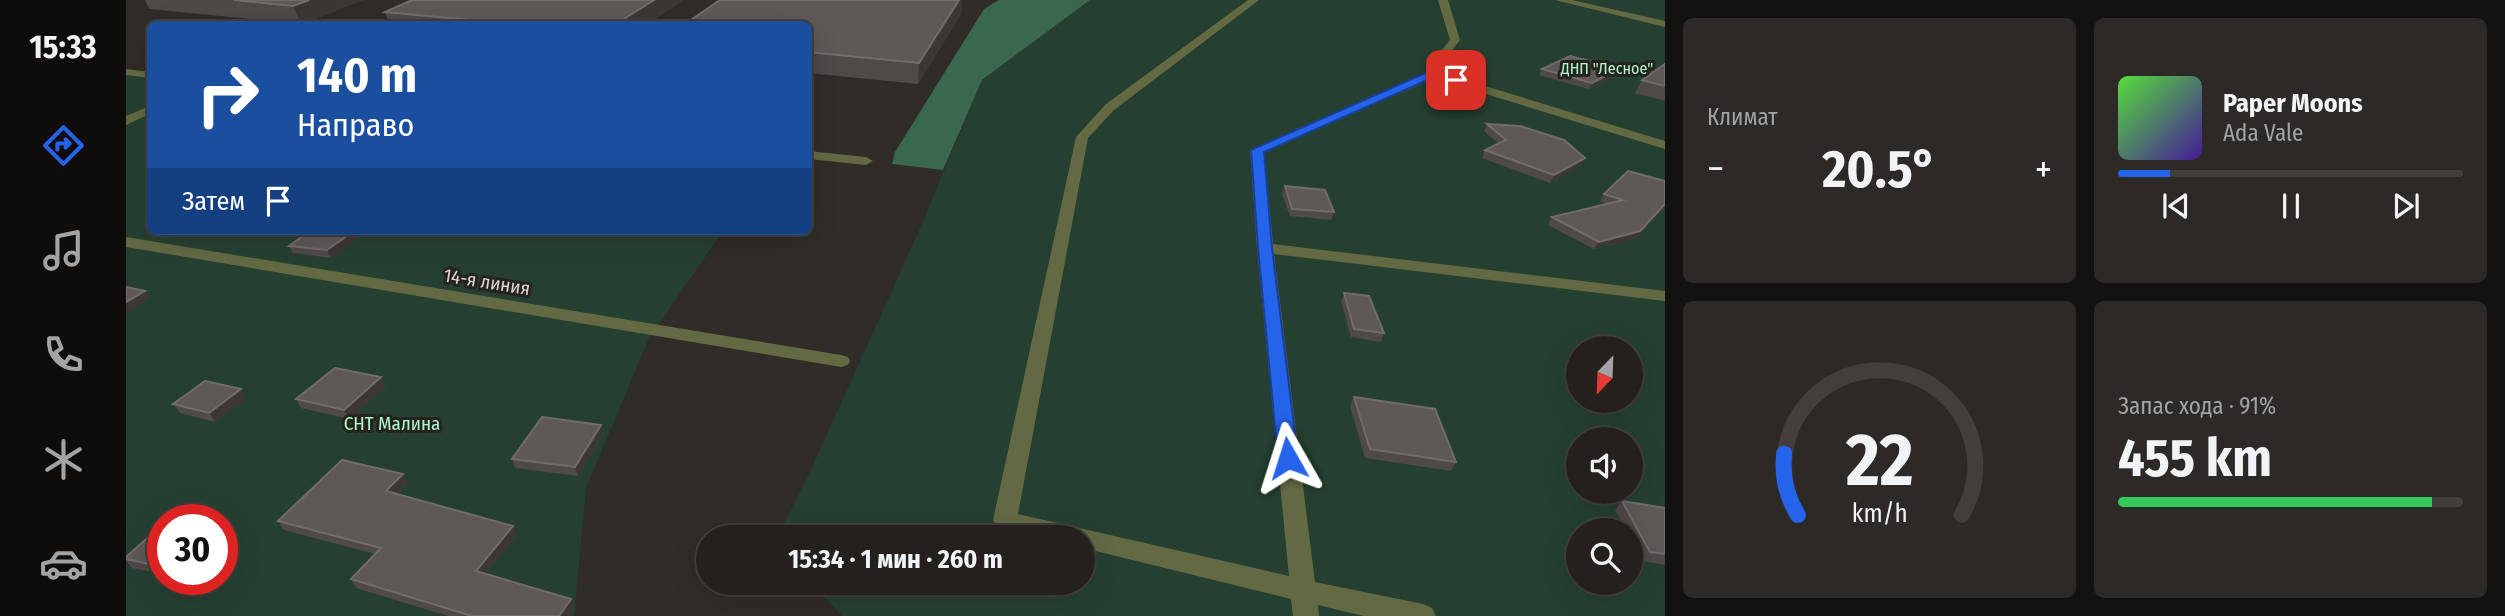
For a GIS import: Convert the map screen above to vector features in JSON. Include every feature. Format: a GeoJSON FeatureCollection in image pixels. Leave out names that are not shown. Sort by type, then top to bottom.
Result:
{"type":"FeatureCollection","features":[{"type":"Feature","properties":{"kind":"street"},"geometry":{"type":"LineString","coordinates":[[1026,525],[1005,520],[1082,137],[1110,107],[1254,0]]}},
{"type":"Feature","properties":{"kind":"street"},"geometry":{"type":"LineString","coordinates":[[1433,74],[1441,57],[1455,40],[1443,0]]}},
{"type":"Feature","properties":{"kind":"street"},"geometry":{"type":"LineString","coordinates":[[1560,0],[1665,24]]}},
{"type":"Feature","properties":{"kind":"street"},"geometry":{"type":"LineString","coordinates":[[126,72],[147,75]]}},
{"type":"Feature","properties":{"kind":"street"},"geometry":{"type":"LineString","coordinates":[[1306,616],[1265,248],[1257,150],[1433,74],[1665,145]]}},
{"type":"Feature","properties":{"kind":"street"},"geometry":{"type":"LineString","coordinates":[[126,121],[147,111]]}},
{"type":"Feature","properties":{"kind":"street"},"geometry":{"type":"LineString","coordinates":[[812,155],[866,162]]}},
{"type":"Feature","properties":{"kind":"street","name":"14-я линия"},"geometry":{"type":"LineString","coordinates":[[126,243],[841,361]]}},
{"type":"Feature","properties":{"kind":"street"},"geometry":{"type":"LineString","coordinates":[[1265,248],[1665,296]]}},
{"type":"Feature","properties":{"kind":"street"},"geometry":{"type":"LineString","coordinates":[[1095,541],[1423,616]]}},
{"type":"Feature","properties":{"kind":"green space"},"geometry":{"type":"Polygon","coordinates":[[[999,0],[1090,0],[982,80],[943,170],[892,164],[895,152],[984,9],[999,0]]]}},
{"type":"Feature","properties":{"kind":"green space","name":"ДНП \"Лесное\""},"geometry":{"type":"Polygon","coordinates":[[[1090,0],[1665,0],[1665,616],[842,616],[823,595],[1095,595],[1095,525],[783,525],[809,474],[918,233],[982,80],[1090,0]]]}},
{"type":"Feature","properties":{"kind":"green space","name":"СНТ Малина"},"geometry":{"type":"Polygon","coordinates":[[[126,72],[147,75],[147,235],[720,235],[649,338],[586,488],[574,616],[126,616],[126,72]]]}},
{"type":"Feature","properties":{"kind":"building"},"geometry":{"type":"Polygon","coordinates":[[[234,0],[309,0],[293,6],[234,0]]]}},
{"type":"Feature","properties":{"kind":"building"},"geometry":{"type":"Polygon","coordinates":[[[412,0],[654,0],[621,21],[482,21],[385,12],[412,0]]]}},
{"type":"Feature","properties":{"kind":"building"},"geometry":{"type":"Polygon","coordinates":[[[720,0],[959,0],[919,63],[812,52],[812,21],[689,21],[720,0]]]}},
{"type":"Feature","properties":{"kind":"building"},"geometry":{"type":"Polygon","coordinates":[[[1570,56],[1619,69],[1592,83],[1542,69],[1570,56]]]}},
{"type":"Feature","properties":{"kind":"building"},"geometry":{"type":"Polygon","coordinates":[[[1665,64],[1665,86],[1642,80],[1665,64]]]}},
{"type":"Feature","properties":{"kind":"building"},"geometry":{"type":"Polygon","coordinates":[[[1487,124],[1520,126],[1564,140],[1585,158],[1554,175],[1485,150],[1506,140],[1487,124]]]}},
{"type":"Feature","properties":{"kind":"building"},"geometry":{"type":"Polygon","coordinates":[[[1628,171],[1665,181],[1665,204],[1640,231],[1599,242],[1552,217],[1623,200],[1604,194],[1628,171]]]}},
{"type":"Feature","properties":{"kind":"building"},"geometry":{"type":"Polygon","coordinates":[[[1285,186],[1325,190],[1334,212],[1292,209],[1285,186]]]}},
{"type":"Feature","properties":{"kind":"building"},"geometry":{"type":"Polygon","coordinates":[[[304,235],[348,235],[327,250],[289,246],[304,235]]]}},
{"type":"Feature","properties":{"kind":"building"},"geometry":{"type":"Polygon","coordinates":[[[126,287],[145,291],[126,302],[126,287]]]}},
{"type":"Feature","properties":{"kind":"building"},"geometry":{"type":"Polygon","coordinates":[[[1344,293],[1369,296],[1384,333],[1354,329],[1344,293]]]}},
{"type":"Feature","properties":{"kind":"building"},"geometry":{"type":"Polygon","coordinates":[[[335,368],[381,377],[344,410],[296,399],[335,368]]]}},
{"type":"Feature","properties":{"kind":"building"},"geometry":{"type":"Polygon","coordinates":[[[205,381],[241,389],[209,413],[173,404],[205,381]]]}},
{"type":"Feature","properties":{"kind":"building"},"geometry":{"type":"Polygon","coordinates":[[[1354,397],[1435,409],[1456,462],[1370,449],[1354,397]]]}},
{"type":"Feature","properties":{"kind":"building"},"geometry":{"type":"Polygon","coordinates":[[[542,417],[601,425],[575,467],[512,459],[542,417]]]}},
{"type":"Feature","properties":{"kind":"building"},"geometry":{"type":"Polygon","coordinates":[[[342,460],[403,474],[386,491],[513,526],[476,571],[571,599],[559,616],[472,616],[351,579],[381,548],[278,521],[342,460]]]}},
{"type":"Feature","properties":{"kind":"building"},"geometry":{"type":"Polygon","coordinates":[[[1624,504],[1665,508],[1665,554],[1650,552],[1643,539],[1643,518],[1631,518],[1624,504]]]}},
{"type":"Feature","properties":{"kind":"building"},"geometry":{"type":"Polygon","coordinates":[[[147,538],[147,564],[126,557],[147,538]]]}},
{"type":"Feature","properties":{"kind":"route"},"geometry":{"type":"LineString","coordinates":[[1288,458],[1257,150],[1433,74],[1456,80]]}}]}
